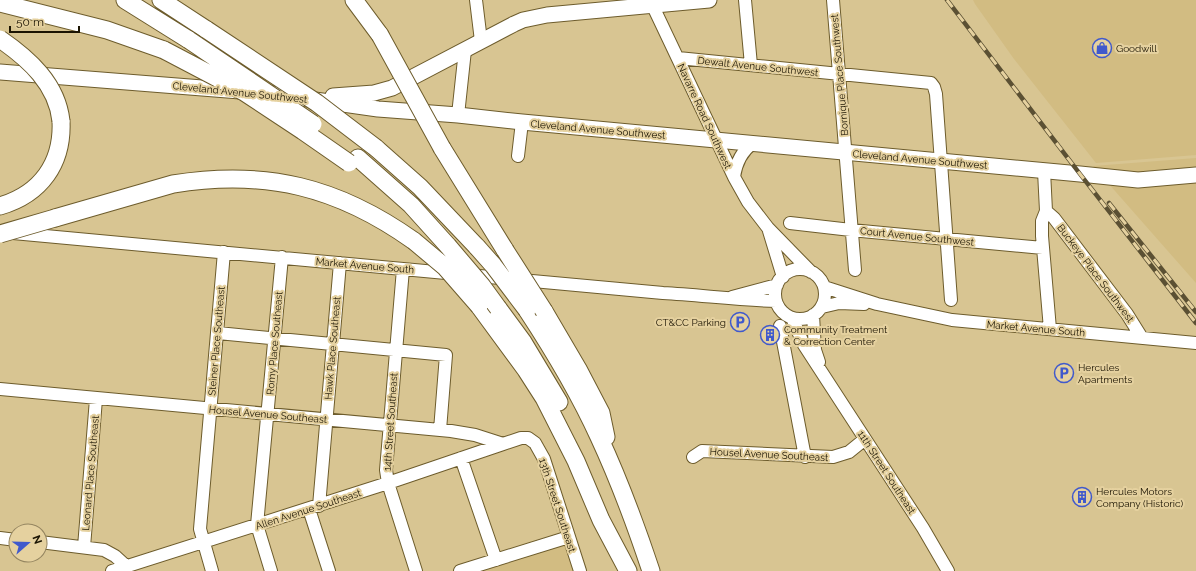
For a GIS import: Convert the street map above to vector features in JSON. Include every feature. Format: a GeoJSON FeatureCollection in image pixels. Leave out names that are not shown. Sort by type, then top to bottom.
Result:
{"type":"FeatureCollection","features":[{"type":"Feature","properties":{"kind":"highway"},"geometry":{"type":"LineString","coordinates":[[125,0],[189,40],[293,109],[354,160],[380,187],[407,211],[433,229],[482,286],[536,363],[558,400],[577,438],[601,494],[629,571]]}},
{"type":"Feature","properties":{"kind":"highway"},"geometry":{"type":"LineString","coordinates":[[161,0],[317,103],[376,148],[426,193],[497,270],[527,310],[573,385],[611,465],[651,570]]}},
{"type":"Feature","properties":{"kind":"highway"},"geometry":{"type":"LineString","coordinates":[[354,0],[380,35]]}},
{"type":"Feature","properties":{"kind":"highway"},"geometry":{"type":"LineString","coordinates":[[366,0],[380,35],[442,148],[504,250],[544,311],[578,369],[601,413],[611,465]]}},
{"type":"Feature","properties":{"kind":"highway"},"geometry":{"type":"LineString","coordinates":[[6,4],[107,30],[164,50],[244,92],[303,130],[354,160]]}},
{"type":"Feature","properties":{"kind":"highway"},"geometry":{"type":"LineString","coordinates":[[0,39],[31,64],[49,85],[58,104],[62,130],[56,158],[42,181],[28,193],[0,206]]}},
{"type":"Feature","properties":{"kind":"highway"},"geometry":{"type":"LineString","coordinates":[[0,233],[173,184],[192,181],[223,179],[266,181],[299,186],[321,192],[362,208],[414,241],[445,267],[479,306],[506,342],[544,398],[576,461],[601,520],[629,571]]}},
{"type":"Feature","properties":{"kind":"main road"},"geometry":{"type":"LineString","coordinates":[[282,95],[332,96],[374,93],[392,88],[514,24],[534,17],[651,2],[709,0]]}},
{"type":"Feature","properties":{"kind":"main road","name":"Cleveland Avenue Southwest"},"geometry":{"type":"LineString","coordinates":[[0,72],[282,95],[352,106],[1138,180],[1196,175]]}},
{"type":"Feature","properties":{"kind":"street"},"geometry":{"type":"LineString","coordinates":[[476,0],[481,41]]}},
{"type":"Feature","properties":{"kind":"street"},"geometry":{"type":"LineString","coordinates":[[745,0],[751,66]]}},
{"type":"Feature","properties":{"kind":"street","name":"Bornique Place Southwest"},"geometry":{"type":"LineString","coordinates":[[833,0],[855,270]]}},
{"type":"Feature","properties":{"kind":"street","name":"Navarre Road Southwest"},"geometry":{"type":"LineString","coordinates":[[651,2],[716,140],[748,202],[768,228],[811,272]]}},
{"type":"Feature","properties":{"kind":"street"},"geometry":{"type":"LineString","coordinates":[[458,115],[465,50]]}},
{"type":"Feature","properties":{"kind":"street","name":"Dewalt Avenue Southwest"},"geometry":{"type":"LineString","coordinates":[[678,58],[927,82],[933,85],[936,94],[941,161]]}},
{"type":"Feature","properties":{"kind":"street"},"geometry":{"type":"LineString","coordinates":[[518,156],[522,122]]}},
{"type":"Feature","properties":{"kind":"street"},"geometry":{"type":"LineString","coordinates":[[734,177],[736,166],[740,157],[753,143]]}},
{"type":"Feature","properties":{"kind":"street"},"geometry":{"type":"LineString","coordinates":[[941,161],[951,300]]}},
{"type":"Feature","properties":{"kind":"street"},"geometry":{"type":"LineString","coordinates":[[1044,171],[1046,211],[1042,221],[1043,248],[1050,329]]}},
{"type":"Feature","properties":{"kind":"street","name":"Buckeye Place Southwest"},"geometry":{"type":"LineString","coordinates":[[1046,211],[1054,218],[1092,267],[1142,338]]}},
{"type":"Feature","properties":{"kind":"street","name":"Court Avenue Southwest"},"geometry":{"type":"LineString","coordinates":[[790,223],[1043,248]]}},
{"type":"Feature","properties":{"kind":"street","name":"Navarre Road Southwest"},"geometry":{"type":"LineString","coordinates":[[768,228],[780,281]]}},
{"type":"Feature","properties":{"kind":"street","name":"Market Avenue South"},"geometry":{"type":"LineString","coordinates":[[0,233],[282,257],[745,300],[776,301]]}},
{"type":"Feature","properties":{"kind":"street","name":"Steiner Place Southeast"},"geometry":{"type":"LineString","coordinates":[[212,571],[200,529],[224,252]]}},
{"type":"Feature","properties":{"kind":"street","name":"Romy Place Southeast"},"geometry":{"type":"LineString","coordinates":[[257,525],[282,257]]}},
{"type":"Feature","properties":{"kind":"street","name":"Hawk Place Southeast"},"geometry":{"type":"LineString","coordinates":[[329,571],[314,507],[326,420],[340,263]]}},
{"type":"Feature","properties":{"kind":"street","name":"14th Street Southeast"},"geometry":{"type":"LineString","coordinates":[[403,269],[386,467],[388,483],[416,571]]}},
{"type":"Feature","properties":{"kind":"street"},"geometry":{"type":"LineString","coordinates":[[803,269],[811,272],[818,276],[824,287],[825,299],[817,311],[809,318],[792,318],[785,314],[780,308],[776,301],[775,293],[780,281],[787,273],[803,269]]}},
{"type":"Feature","properties":{"kind":"street","name":"Market Avenue South"},"geometry":{"type":"LineString","coordinates":[[729,298],[780,281]]}},
{"type":"Feature","properties":{"kind":"street","name":"Market Avenue South"},"geometry":{"type":"LineString","coordinates":[[824,287],[877,304],[952,320],[1196,343]]}},
{"type":"Feature","properties":{"kind":"street","name":"Market Avenue South"},"geometry":{"type":"LineString","coordinates":[[817,311],[839,303],[877,304]]}},
{"type":"Feature","properties":{"kind":"street","name":"11th Street Southeast"},"geometry":{"type":"LineString","coordinates":[[817,311],[816,350],[823,374]]}},
{"type":"Feature","properties":{"kind":"street","name":"11th Street Southeast"},"geometry":{"type":"LineString","coordinates":[[792,318],[804,345],[923,528],[948,571]]}},
{"type":"Feature","properties":{"kind":"street"},"geometry":{"type":"LineString","coordinates":[[780,326],[805,457]]}},
{"type":"Feature","properties":{"kind":"street"},"geometry":{"type":"LineString","coordinates":[[218,332],[446,354],[440,430]]}},
{"type":"Feature","properties":{"kind":"street","name":"Housel Avenue Southeast"},"geometry":{"type":"LineString","coordinates":[[0,389],[440,430],[472,434],[503,444]]}},
{"type":"Feature","properties":{"kind":"street","name":"Leonard Place Southeast"},"geometry":{"type":"LineString","coordinates":[[84,547],[96,399]]}},
{"type":"Feature","properties":{"kind":"street","name":"13th Street Southeast"},"geometry":{"type":"LineString","coordinates":[[503,444],[523,438],[533,441],[539,448],[544,459],[580,571]]}},
{"type":"Feature","properties":{"kind":"street","name":"Housel Avenue Southeast"},"geometry":{"type":"LineString","coordinates":[[693,457],[702,451],[833,458],[851,451],[865,439]]}},
{"type":"Feature","properties":{"kind":"street","name":"Allen Avenue Southeast"},"geometry":{"type":"LineString","coordinates":[[112,571],[388,483],[503,444]]}},
{"type":"Feature","properties":{"kind":"street"},"geometry":{"type":"LineString","coordinates":[[461,458],[496,560]]}},
{"type":"Feature","properties":{"kind":"street"},"geometry":{"type":"LineString","coordinates":[[257,525],[271,571]]}},
{"type":"Feature","properties":{"kind":"street"},"geometry":{"type":"LineString","coordinates":[[460,571],[569,537]]}},
{"type":"Feature","properties":{"kind":"street"},"geometry":{"type":"LineString","coordinates":[[48,543],[100,549],[112,553],[127,566]]}},
{"type":"Feature","properties":{"kind":"shaded area"},"geometry":{"type":"Polygon","coordinates":[[[973,0],[1196,0],[1196,155],[1096,163],[1014,59],[973,0]]]}},
{"type":"Feature","properties":{"kind":"shaded area"},"geometry":{"type":"Polygon","coordinates":[[[1196,158],[1196,283],[1093,166],[1196,158]]]}},
{"type":"Feature","properties":{"kind":"shaded area"},"geometry":{"type":"Polygon","coordinates":[[[569,537],[580,571],[460,571],[569,537]]]}},
{"type":"Feature","properties":{"kind":"railway"},"geometry":{"type":"LineString","coordinates":[[947,0],[1196,323]]}},
{"type":"Feature","properties":{"kind":"railway"},"geometry":{"type":"LineString","coordinates":[[1109,203],[1196,312]]}},
{"type":"Feature","properties":{"kind":"place","name":"Goodwill"},"geometry":{"type":"Point","coordinates":[1102,48]}},
{"type":"Feature","properties":{"kind":"place","name":"CT&CC Parking"},"geometry":{"type":"Point","coordinates":[740,322]}},
{"type":"Feature","properties":{"kind":"place","name":"Community Treatment & Correction Center"},"geometry":{"type":"Point","coordinates":[770,335]}},
{"type":"Feature","properties":{"kind":"place","name":"Hercules Apartments"},"geometry":{"type":"Point","coordinates":[1064,373]}},
{"type":"Feature","properties":{"kind":"place","name":"Hercules Motors Company (Historic)"},"geometry":{"type":"Point","coordinates":[1082,497]}}]}
